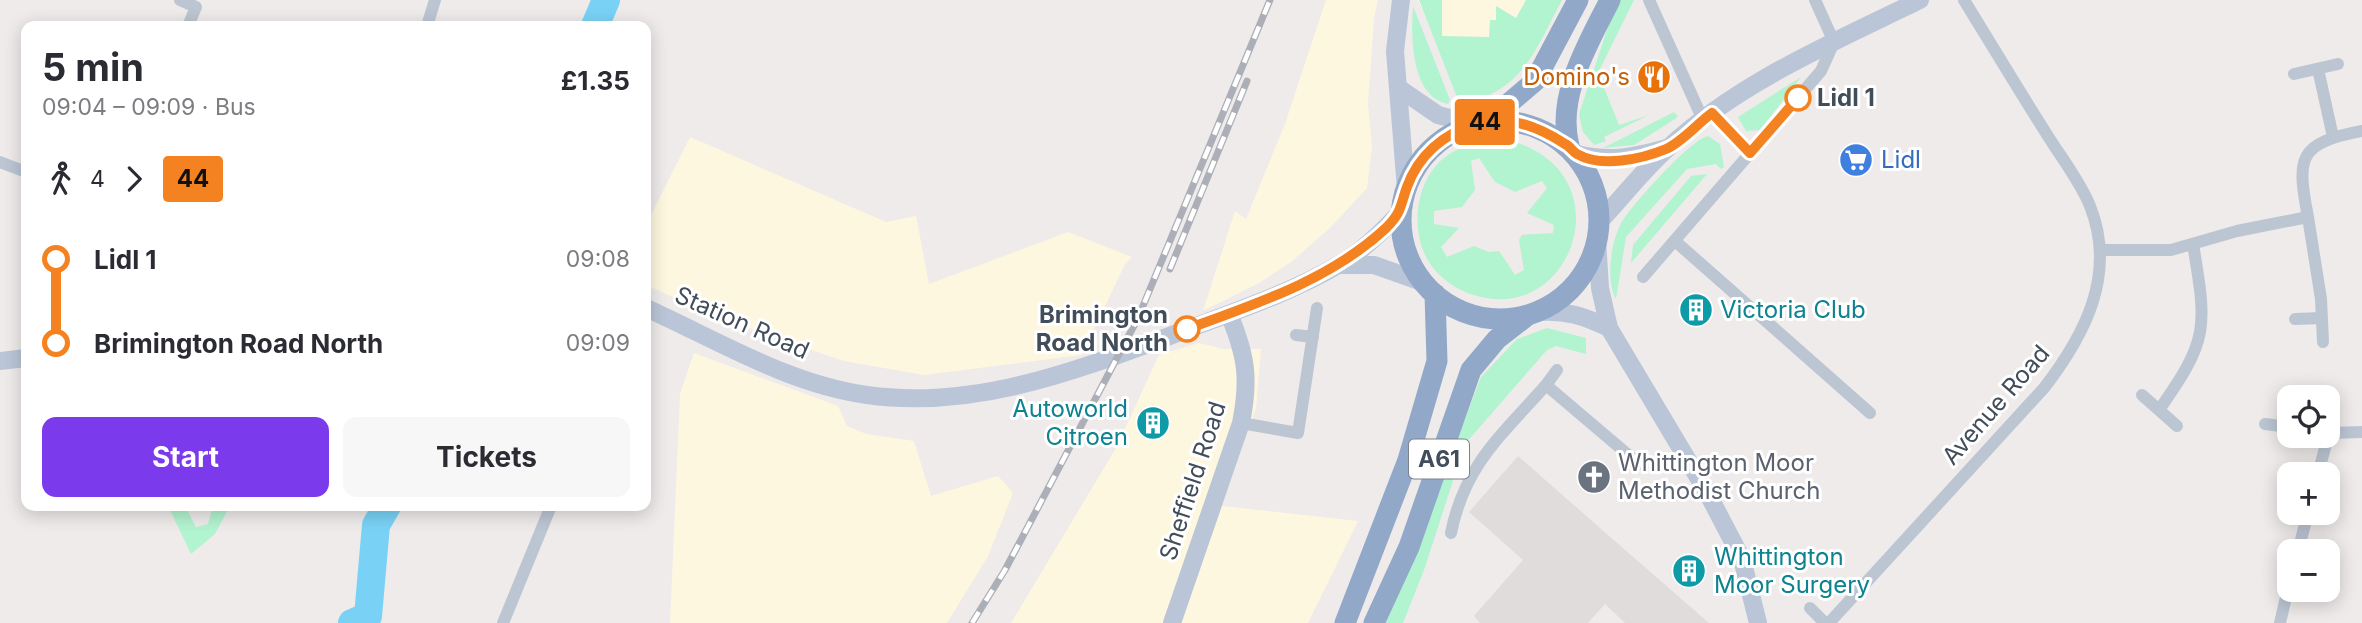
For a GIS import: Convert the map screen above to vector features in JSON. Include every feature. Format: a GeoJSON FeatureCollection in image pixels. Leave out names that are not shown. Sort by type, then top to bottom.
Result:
{"type":"FeatureCollection","features":[{"type":"Feature","properties":{"kind":"highway"},"geometry":{"type":"LineString","coordinates":[[1578,0],[1535,81],[1519,98],[1480,123],[1443,139],[1424,156],[1406,189],[1402,210],[1405,245],[1410,264],[1429,288],[1458,309],[1485,317],[1512,318],[1534,313],[1559,300],[1588,266],[1598,230],[1596,195],[1564,128],[1569,92],[1610,0]]}},
{"type":"Feature","properties":{"kind":"highway"},"geometry":{"type":"LineString","coordinates":[[1480,123],[1517,122],[1545,131],[1573,150]]}},
{"type":"Feature","properties":{"kind":"highway","name":"A61"},"geometry":{"type":"LineString","coordinates":[[1345,623],[1408,460],[1437,361],[1429,288]]}},
{"type":"Feature","properties":{"kind":"highway","name":"A61"},"geometry":{"type":"LineString","coordinates":[[1374,623],[1409,547],[1471,370],[1497,339],[1534,313]]}},
{"type":"Feature","properties":{"kind":"main road"},"geometry":{"type":"LineString","coordinates":[[1401,0],[1395,51],[1406,189]]}},
{"type":"Feature","properties":{"kind":"main road"},"geometry":{"type":"LineString","coordinates":[[1758,623],[1742,559],[1609,328],[1600,288],[1598,230],[1667,148],[1707,116],[1757,84],[1834,42],[1920,0]]}},
{"type":"Feature","properties":{"kind":"main road"},"geometry":{"type":"LineString","coordinates":[[1400,89],[1438,115],[1480,123]]}},
{"type":"Feature","properties":{"kind":"main road"},"geometry":{"type":"LineString","coordinates":[[1573,150],[1600,160],[1624,160],[1667,148]]}},
{"type":"Feature","properties":{"kind":"main road","name":"Station Road"},"geometry":{"type":"LineString","coordinates":[[651,310],[736,353],[789,374],[864,395],[898,398],[976,394],[1080,369],[1229,313],[1339,265],[1385,229],[1402,210]]}},
{"type":"Feature","properties":{"kind":"main road","name":"Station Road"},"geometry":{"type":"LineString","coordinates":[[1339,265],[1374,265],[1429,288]]}},
{"type":"Feature","properties":{"kind":"main road"},"geometry":{"type":"LineString","coordinates":[[1534,313],[1558,310],[1580,314],[1609,328]]}},
{"type":"Feature","properties":{"kind":"main road","name":"Sheffield Road"},"geometry":{"type":"LineString","coordinates":[[1172,623],[1241,423],[1246,399],[1245,353],[1229,313]]}},
{"type":"Feature","properties":{"kind":"main road"},"geometry":{"type":"LineString","coordinates":[[0,361],[21,359]]}},
{"type":"Feature","properties":{"kind":"street"},"geometry":{"type":"LineString","coordinates":[[180,0],[201,4],[191,21]]}},
{"type":"Feature","properties":{"kind":"street"},"geometry":{"type":"LineString","coordinates":[[429,21],[435,0]]}},
{"type":"Feature","properties":{"kind":"street"},"geometry":{"type":"LineString","coordinates":[[1649,0],[1707,116],[1750,153]]}},
{"type":"Feature","properties":{"kind":"street"},"geometry":{"type":"LineString","coordinates":[[1643,277],[1821,71],[1834,42],[1815,0]]}},
{"type":"Feature","properties":{"kind":"street","name":"Avenue Road"},"geometry":{"type":"LineString","coordinates":[[1810,608],[1827,623],[2062,365],[2090,315],[2099,282],[2101,250],[2090,205],[1964,0]]}},
{"type":"Feature","properties":{"kind":"street"},"geometry":{"type":"LineString","coordinates":[[2294,74],[2338,64]]}},
{"type":"Feature","properties":{"kind":"street"},"geometry":{"type":"LineString","coordinates":[[2318,69],[2333,137]]}},
{"type":"Feature","properties":{"kind":"street"},"geometry":{"type":"LineString","coordinates":[[2323,342],[2301,168],[2308,152],[2322,140],[2362,131]]}},
{"type":"Feature","properties":{"kind":"street"},"geometry":{"type":"LineString","coordinates":[[0,162],[21,170]]}},
{"type":"Feature","properties":{"kind":"street"},"geometry":{"type":"LineString","coordinates":[[2101,250],[2153,251],[2308,217]]}},
{"type":"Feature","properties":{"kind":"street"},"geometry":{"type":"LineString","coordinates":[[1675,240],[1870,413]]}},
{"type":"Feature","properties":{"kind":"street"},"geometry":{"type":"LineString","coordinates":[[2159,411],[2188,366],[2203,328],[2203,301],[2193,244]]}},
{"type":"Feature","properties":{"kind":"street"},"geometry":{"type":"LineString","coordinates":[[1241,423],[1298,433],[1317,309]]}},
{"type":"Feature","properties":{"kind":"street"},"geometry":{"type":"LineString","coordinates":[[2295,319],[2322,318]]}},
{"type":"Feature","properties":{"kind":"street"},"geometry":{"type":"LineString","coordinates":[[1296,335],[1313,337]]}},
{"type":"Feature","properties":{"kind":"street"},"geometry":{"type":"LineString","coordinates":[[1451,533],[1467,478],[1557,370]]}},
{"type":"Feature","properties":{"kind":"street"},"geometry":{"type":"LineString","coordinates":[[1546,385],[1639,464],[1653,468],[1669,464],[1683,454]]}},
{"type":"Feature","properties":{"kind":"street"},"geometry":{"type":"LineString","coordinates":[[2143,395],[2176,426]]}},
{"type":"Feature","properties":{"kind":"street"},"geometry":{"type":"LineString","coordinates":[[2266,424],[2277,425]]}},
{"type":"Feature","properties":{"kind":"street"},"geometry":{"type":"LineString","coordinates":[[2340,433],[2362,432]]}},
{"type":"Feature","properties":{"kind":"street"},"geometry":{"type":"LineString","coordinates":[[503,623],[549,511]]}},
{"type":"Feature","properties":{"kind":"street"},"geometry":{"type":"LineString","coordinates":[[2284,622],[2287,602]]}},
{"type":"Feature","properties":{"kind":"shaded area"},"geometry":{"type":"Polygon","coordinates":[[[1326,0],[1378,0],[1374,18],[1368,104],[1372,146],[1367,188],[1331,227],[1291,262],[1259,283],[1203,311],[1235,211],[1246,219],[1285,124],[1326,0]]]}},
{"type":"Feature","properties":{"kind":"shaded area"},"geometry":{"type":"Polygon","coordinates":[[[1418,0],[1526,0],[1511,32],[1442,55],[1418,0]]]}},
{"type":"Feature","properties":{"kind":"shaded area"},"geometry":{"type":"Polygon","coordinates":[[[690,137],[886,222],[916,216],[929,284],[1068,232],[1132,257],[1125,264],[1082,355],[924,375],[844,361],[732,323],[651,287],[651,215],[690,137]]]}},
{"type":"Feature","properties":{"kind":"shaded area"},"geometry":{"type":"Polygon","coordinates":[[[1199,343],[1223,349],[1261,349],[1256,408],[1222,506],[1358,521],[1308,623],[1011,623],[1116,448],[1159,355],[1199,343]]]}},
{"type":"Feature","properties":{"kind":"shaded area"},"geometry":{"type":"Polygon","coordinates":[[[694,353],[838,406],[847,426],[866,434],[914,441],[931,496],[998,476],[1013,493],[988,556],[947,623],[670,623],[680,394],[694,353]]]}},
{"type":"Feature","properties":{"kind":"shaded area"},"geometry":{"type":"Polygon","coordinates":[[[1518,456],[1709,623],[1625,623],[1605,604],[1588,623],[1480,623],[1474,616],[1523,560],[1469,512],[1518,456]]]}},
{"type":"Feature","properties":{"kind":"green space"},"geometry":{"type":"Polygon","coordinates":[[[1419,0],[1442,0],[1442,36],[1489,37],[1490,20],[1496,20],[1496,6],[1516,18],[1526,0],[1562,0],[1534,52],[1513,79],[1499,90],[1460,105],[1419,0]]]}},
{"type":"Feature","properties":{"kind":"green space"},"geometry":{"type":"Polygon","coordinates":[[[1617,0],[1634,0],[1598,73],[1619,125],[1649,115],[1604,137],[1606,141],[1594,145],[1583,132],[1579,114],[1617,0]]]}},
{"type":"Feature","properties":{"kind":"green space"},"geometry":{"type":"Polygon","coordinates":[[[1413,6],[1450,100],[1448,104],[1436,99],[1426,90],[1420,77],[1413,47],[1413,6]]]}},
{"type":"Feature","properties":{"kind":"green space"},"geometry":{"type":"Polygon","coordinates":[[[1801,77],[1760,130],[1746,131],[1738,117],[1801,77]]]}},
{"type":"Feature","properties":{"kind":"green space"},"geometry":{"type":"Polygon","coordinates":[[[1674,112],[1678,116],[1675,119],[1634,145],[1603,148],[1674,112]]]}},
{"type":"Feature","properties":{"kind":"green space"},"geometry":{"type":"Polygon","coordinates":[[[1708,136],[1720,144],[1724,167],[1721,169],[1716,164],[1687,169],[1626,237],[1616,299],[1610,270],[1615,238],[1623,220],[1676,160],[1699,140],[1708,136]]]}},
{"type":"Feature","properties":{"kind":"green space"},"geometry":{"type":"Polygon","coordinates":[[[1499,138],[1540,153],[1565,178],[1575,207],[1574,238],[1561,266],[1539,288],[1509,299],[1474,295],[1445,280],[1431,265],[1424,252],[1418,222],[1422,191],[1437,165],[1460,148],[1499,138]],[[1479,158],[1471,161],[1475,190],[1462,207],[1434,211],[1434,224],[1459,228],[1441,247],[1447,257],[1474,246],[1489,252],[1499,251],[1515,275],[1524,270],[1519,240],[1522,235],[1553,233],[1554,225],[1527,213],[1547,188],[1542,181],[1515,192],[1495,182],[1479,158]]]}},
{"type":"Feature","properties":{"kind":"green space"},"geometry":{"type":"Polygon","coordinates":[[[1707,174],[1631,263],[1633,245],[1691,176],[1707,174]]]}},
{"type":"Feature","properties":{"kind":"green space"},"geometry":{"type":"Polygon","coordinates":[[[1547,328],[1586,338],[1586,354],[1556,346],[1547,350],[1465,444],[1424,570],[1403,623],[1386,623],[1481,377],[1517,339],[1547,328]]]}},
{"type":"Feature","properties":{"kind":"green space"},"geometry":{"type":"Polygon","coordinates":[[[170,511],[188,511],[196,527],[208,524],[212,511],[227,511],[215,534],[191,554],[170,511]]]}},
{"type":"Feature","properties":{"kind":"waterway"},"geometry":{"type":"LineString","coordinates":[[597,21],[606,0]]}},
{"type":"Feature","properties":{"kind":"waterway"},"geometry":{"type":"LineString","coordinates":[[352,623],[368,616],[376,525],[384,511]]}},
{"type":"Feature","properties":{"kind":"railway"},"geometry":{"type":"LineString","coordinates":[[972,623],[1005,570],[1138,318],[1270,0]]}},
{"type":"Feature","properties":{"kind":"railway"},"geometry":{"type":"LineString","coordinates":[[1170,269],[1247,81]]}},
{"type":"Feature","properties":{"kind":"bus line","name":"44"},"geometry":{"type":"LineString","coordinates":[[1187,329],[1339,265],[1385,229],[1402,210],[1406,189],[1424,156],[1443,139],[1473,124],[1486,121],[1517,122],[1545,131],[1577,154],[1600,160],[1624,160],[1667,148],[1712,113],[1750,153],[1798,98]]}},
{"type":"Feature","properties":{"kind":"place","name":"Domino's"},"geometry":{"type":"Point","coordinates":[1654,77]}},
{"type":"Feature","properties":{"kind":"place","name":"Lidl 1"},"geometry":{"type":"Point","coordinates":[1798,98]}},
{"type":"Feature","properties":{"kind":"place","name":"Lidl"},"geometry":{"type":"Point","coordinates":[1856,160]}},
{"type":"Feature","properties":{"kind":"place","name":"Victoria Club"},"geometry":{"type":"Point","coordinates":[1696,310]}},
{"type":"Feature","properties":{"kind":"place","name":"Brimington Road North"},"geometry":{"type":"Point","coordinates":[1187,329]}},
{"type":"Feature","properties":{"kind":"place","name":"Autoworld Citroen"},"geometry":{"type":"Point","coordinates":[1153,423]}},
{"type":"Feature","properties":{"kind":"place","name":"Whittington Moor Methodist Church"},"geometry":{"type":"Point","coordinates":[1594,477]}},
{"type":"Feature","properties":{"kind":"place","name":"Whittington Moor Surgery"},"geometry":{"type":"Point","coordinates":[1689,571]}}]}
